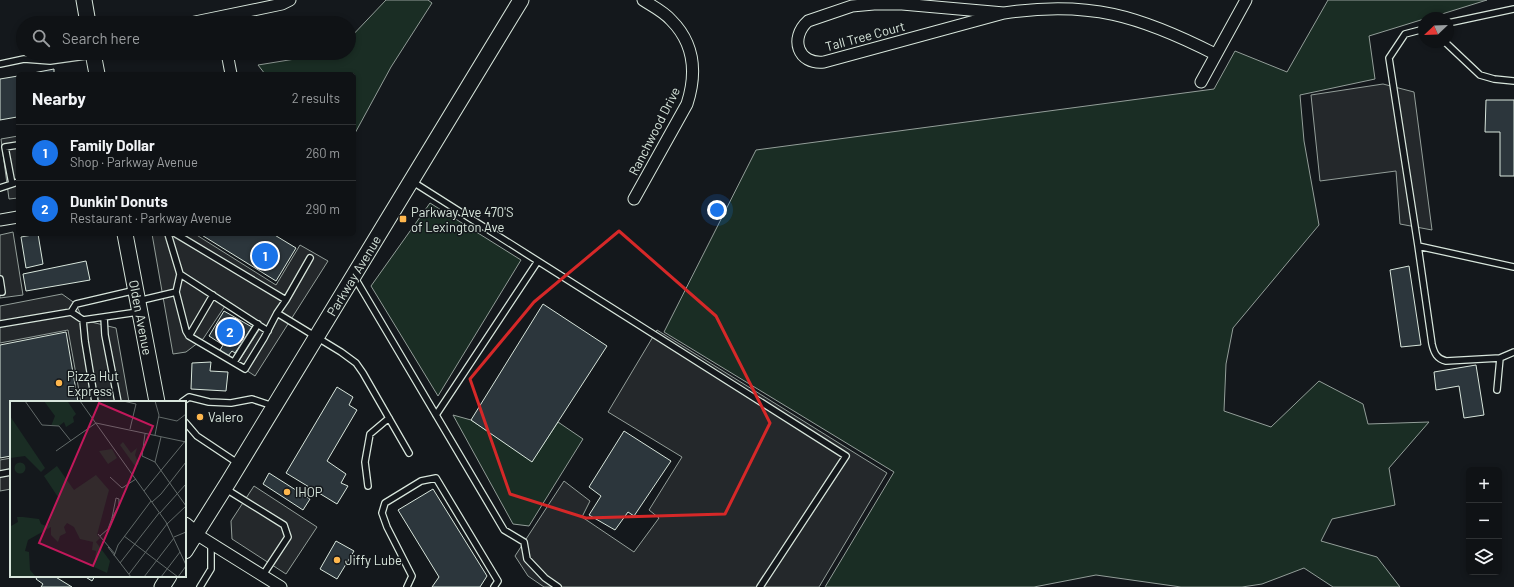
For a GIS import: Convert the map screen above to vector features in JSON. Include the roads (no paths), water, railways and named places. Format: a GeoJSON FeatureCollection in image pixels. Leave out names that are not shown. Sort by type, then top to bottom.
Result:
{"type":"FeatureCollection","features":[{"type":"Feature","properties":{"kind":"main road"},"geometry":{"type":"LineString","coordinates":[[84,0],[87,16]]}},
{"type":"Feature","properties":{"kind":"main road","name":"Parkway Avenue"},"geometry":{"type":"LineString","coordinates":[[186,547],[190,530],[225,488],[240,464],[521,0]]}},
{"type":"Feature","properties":{"kind":"main road"},"geometry":{"type":"LineString","coordinates":[[94,60],[97,72]]}},
{"type":"Feature","properties":{"kind":"main road","name":"Olden Avenue"},"geometry":{"type":"LineString","coordinates":[[125,236],[157,401]]}},
{"type":"Feature","properties":{"kind":"main road"},"geometry":{"type":"LineString","coordinates":[[162,587],[168,577]]}},
{"type":"Feature","properties":{"kind":"street"},"geometry":{"type":"LineString","coordinates":[[236,16],[282,4],[290,0]]}},
{"type":"Feature","properties":{"kind":"street","name":"Ranchwood Drive"},"geometry":{"type":"LineString","coordinates":[[634,198],[687,104],[692,90],[693,76],[692,61],[688,44],[680,30],[671,19],[642,0]]}},
{"type":"Feature","properties":{"kind":"street"},"geometry":{"type":"LineString","coordinates":[[1201,82],[1246,0]]}},
{"type":"Feature","properties":{"kind":"street","name":"Tall Tree Court"},"geometry":{"type":"LineString","coordinates":[[1004,13],[902,4],[852,6],[808,21],[802,26],[797,40],[799,50],[804,56],[811,61],[818,62],[1004,13],[1043,5],[1065,4],[1090,6],[1115,11],[1165,29],[1215,54]]}},
{"type":"Feature","properties":{"kind":"street"},"geometry":{"type":"LineString","coordinates":[[228,60],[231,72]]}},
{"type":"Feature","properties":{"kind":"street"},"geometry":{"type":"LineString","coordinates":[[0,220],[16,217]]}},
{"type":"Feature","properties":{"kind":"street"},"geometry":{"type":"LineString","coordinates":[[190,530],[281,587]]}},
{"type":"Feature","properties":{"kind":"lane"},"geometry":{"type":"LineString","coordinates":[[1454,22],[1514,9]]}},
{"type":"Feature","properties":{"kind":"lane"},"geometry":{"type":"LineString","coordinates":[[1418,30],[1404,34],[1390,58],[1432,344],[1436,356],[1440,360],[1446,361],[1500,358],[1514,352]]}},
{"type":"Feature","properties":{"kind":"lane"},"geometry":{"type":"LineString","coordinates":[[1451,48],[1480,75],[1494,79],[1514,81]]}},
{"type":"Feature","properties":{"kind":"lane"},"geometry":{"type":"LineString","coordinates":[[0,64],[19,60]]}},
{"type":"Feature","properties":{"kind":"lane"},"geometry":{"type":"LineString","coordinates":[[37,60],[56,60]]}},
{"type":"Feature","properties":{"kind":"lane"},"geometry":{"type":"LineString","coordinates":[[12,184],[3,147],[16,145]]}},
{"type":"Feature","properties":{"kind":"lane"},"geometry":{"type":"LineString","coordinates":[[411,181],[846,456],[760,587]]}},
{"type":"Feature","properties":{"kind":"lane"},"geometry":{"type":"LineString","coordinates":[[0,188],[16,183]]}},
{"type":"Feature","properties":{"kind":"lane"},"geometry":{"type":"LineString","coordinates":[[169,236],[180,274],[176,292],[186,331],[189,336],[245,369],[310,258]]}},
{"type":"Feature","properties":{"kind":"lane"},"geometry":{"type":"LineString","coordinates":[[179,236],[286,300]]}},
{"type":"Feature","properties":{"kind":"lane"},"geometry":{"type":"LineString","coordinates":[[1418,246],[1514,267]]}},
{"type":"Feature","properties":{"kind":"lane"},"geometry":{"type":"LineString","coordinates":[[436,415],[538,261]]}},
{"type":"Feature","properties":{"kind":"lane"},"geometry":{"type":"LineString","coordinates":[[180,274],[268,331]]}},
{"type":"Feature","properties":{"kind":"lane"},"geometry":{"type":"LineString","coordinates":[[354,276],[504,530],[524,542],[527,559],[545,578],[558,587]]}},
{"type":"Feature","properties":{"kind":"lane"},"geometry":{"type":"LineString","coordinates":[[0,279],[2,292],[0,292]]}},
{"type":"Feature","properties":{"kind":"lane"},"geometry":{"type":"LineString","coordinates":[[71,312],[76,304],[138,301],[176,292]]}},
{"type":"Feature","properties":{"kind":"lane"},"geometry":{"type":"LineString","coordinates":[[189,336],[213,295]]}},
{"type":"Feature","properties":{"kind":"lane"},"geometry":{"type":"LineString","coordinates":[[0,324],[71,312],[83,320],[104,317],[138,301]]}},
{"type":"Feature","properties":{"kind":"lane"},"geometry":{"type":"LineString","coordinates":[[277,313],[341,352],[356,363],[409,453]]}},
{"type":"Feature","properties":{"kind":"lane"},"geometry":{"type":"LineString","coordinates":[[104,317],[105,335],[118,401]]}},
{"type":"Feature","properties":{"kind":"lane"},"geometry":{"type":"LineString","coordinates":[[83,320],[95,401]]}},
{"type":"Feature","properties":{"kind":"lane"},"geometry":{"type":"LineString","coordinates":[[234,362],[258,324]]}},
{"type":"Feature","properties":{"kind":"lane"},"geometry":{"type":"LineString","coordinates":[[1497,390],[1500,358]]}},
{"type":"Feature","properties":{"kind":"lane"},"geometry":{"type":"LineString","coordinates":[[183,401],[189,397],[209,402],[231,403],[252,399],[275,407]]}},
{"type":"Feature","properties":{"kind":"lane"},"geometry":{"type":"LineString","coordinates":[[368,486],[365,462],[370,434],[389,418]]}},
{"type":"Feature","properties":{"kind":"lane"},"geometry":{"type":"LineString","coordinates":[[186,423],[197,436],[240,464]]}},
{"type":"Feature","properties":{"kind":"lane"},"geometry":{"type":"LineString","coordinates":[[0,474],[10,472]]}},
{"type":"Feature","properties":{"kind":"lane"},"geometry":{"type":"LineString","coordinates":[[407,587],[412,576],[387,527],[382,513],[386,503],[421,481],[436,478],[498,581],[494,587]]}},
{"type":"Feature","properties":{"kind":"lane"},"geometry":{"type":"LineString","coordinates":[[225,488],[284,525],[287,532],[288,537],[262,575]]}},
{"type":"Feature","properties":{"kind":"lane"},"geometry":{"type":"LineString","coordinates":[[200,587],[211,569],[211,543]]}},
{"type":"Feature","properties":{"kind":"place","name":"Parkway Ave 470'S of Lexington Ave"},"geometry":{"type":"Point","coordinates":[403,219]}},
{"type":"Feature","properties":{"kind":"place","name":"Family Dollar"},"geometry":{"type":"Point","coordinates":[265,256]}},
{"type":"Feature","properties":{"kind":"place","name":"Dunkin' Donuts"},"geometry":{"type":"Point","coordinates":[230,332]}},
{"type":"Feature","properties":{"kind":"place","name":"Pizza Hut Express"},"geometry":{"type":"Point","coordinates":[59,383]}},
{"type":"Feature","properties":{"kind":"place","name":"Valero"},"geometry":{"type":"Point","coordinates":[200,417]}},
{"type":"Feature","properties":{"kind":"place","name":"IHOP"},"geometry":{"type":"Point","coordinates":[287,492]}},
{"type":"Feature","properties":{"kind":"place","name":"Jiffy Lube"},"geometry":{"type":"Point","coordinates":[337,560]}}]}
